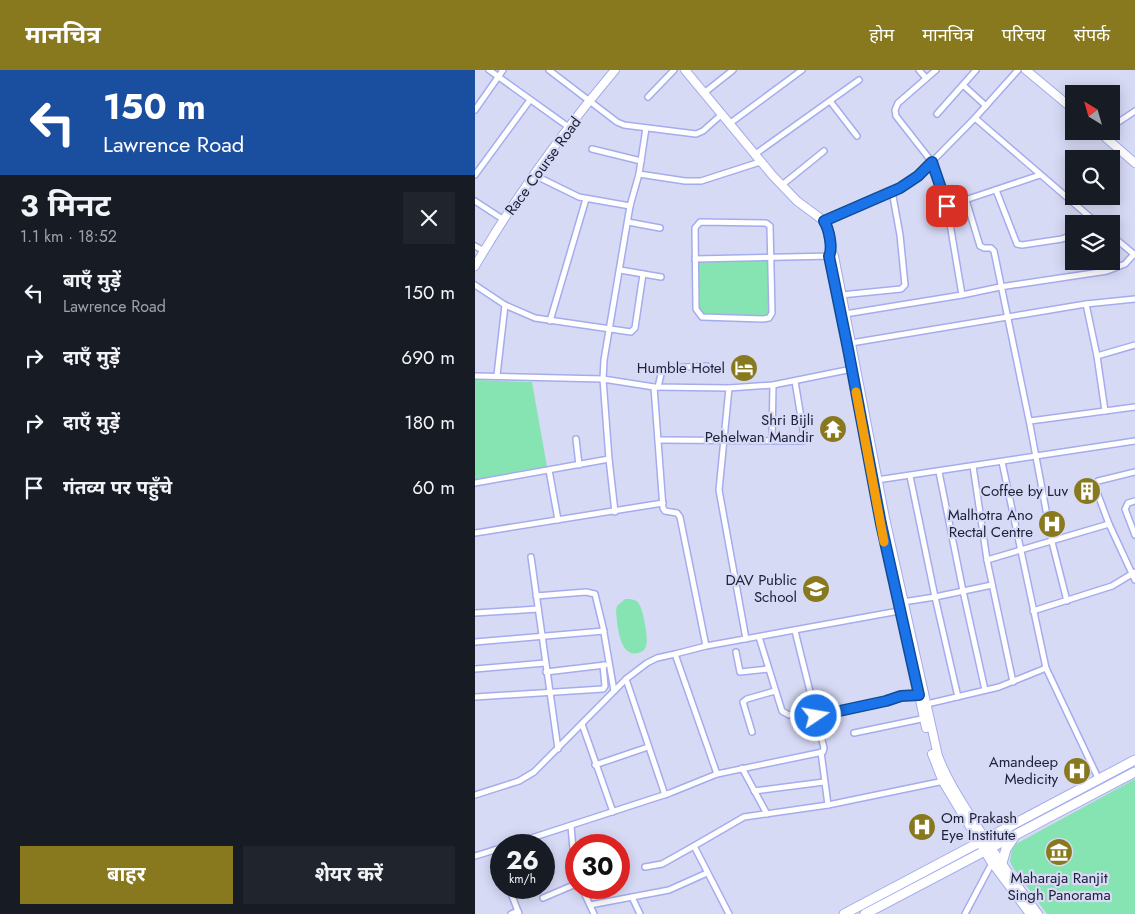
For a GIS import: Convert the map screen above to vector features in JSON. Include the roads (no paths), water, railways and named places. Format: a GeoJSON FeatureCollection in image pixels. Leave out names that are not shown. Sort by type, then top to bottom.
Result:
{"type":"FeatureCollection","features":[{"type":"Feature","properties":{"kind":"main road"},"geometry":{"type":"LineString","coordinates":[[862,912],[982,840],[1135,760]]}},
{"type":"Feature","properties":{"kind":"main road"},"geometry":{"type":"LineString","coordinates":[[844,914],[862,912],[988,850],[1135,772]]}},
{"type":"Feature","properties":{"kind":"main road"},"geometry":{"type":"LineString","coordinates":[[1002,863],[1007,849],[1016,835]]}},
{"type":"Feature","properties":{"kind":"street"},"geometry":{"type":"LineString","coordinates":[[489,70],[570,128]]}},
{"type":"Feature","properties":{"kind":"street"},"geometry":{"type":"LineString","coordinates":[[475,110],[503,70]]}},
{"type":"Feature","properties":{"kind":"street"},"geometry":{"type":"LineString","coordinates":[[549,70],[620,124],[696,134],[703,131],[721,115]]}},
{"type":"Feature","properties":{"kind":"street"},"geometry":{"type":"LineString","coordinates":[[648,97],[674,70]]}},
{"type":"Feature","properties":{"kind":"street"},"geometry":{"type":"LineString","coordinates":[[685,70],[760,162],[797,201],[824,221],[827,228],[852,369],[889,552],[927,704],[927,718],[934,760],[988,850],[992,863],[1030,914]]}},
{"type":"Feature","properties":{"kind":"street"},"geometry":{"type":"LineString","coordinates":[[703,93],[733,70]]}},
{"type":"Feature","properties":{"kind":"street"},"geometry":{"type":"LineString","coordinates":[[729,124],[802,70]]}},
{"type":"Feature","properties":{"kind":"street"},"geometry":{"type":"LineString","coordinates":[[919,70],[926,78]]}},
{"type":"Feature","properties":{"kind":"street"},"geometry":{"type":"LineString","coordinates":[[936,70],[898,104],[895,110],[896,116],[932,162],[947,206],[962,295]]}},
{"type":"Feature","properties":{"kind":"street"},"geometry":{"type":"LineString","coordinates":[[937,114],[976,70]]}},
{"type":"Feature","properties":{"kind":"street"},"geometry":{"type":"LineString","coordinates":[[824,221],[893,191],[913,180],[975,118],[1019,70]]}},
{"type":"Feature","properties":{"kind":"street"},"geometry":{"type":"LineString","coordinates":[[1026,70],[1065,102]]}},
{"type":"Feature","properties":{"kind":"street"},"geometry":{"type":"LineString","coordinates":[[1035,70],[1065,96]]}},
{"type":"Feature","properties":{"kind":"street","name":"Race Course Road"},"geometry":{"type":"LineString","coordinates":[[475,266],[534,175],[613,71]]}},
{"type":"Feature","properties":{"kind":"street"},"geometry":{"type":"LineString","coordinates":[[754,155],[859,80]]}},
{"type":"Feature","properties":{"kind":"street"},"geometry":{"type":"LineString","coordinates":[[963,85],[986,106]]}},
{"type":"Feature","properties":{"kind":"street"},"geometry":{"type":"LineString","coordinates":[[475,175],[530,100]]}},
{"type":"Feature","properties":{"kind":"street"},"geometry":{"type":"LineString","coordinates":[[830,101],[857,136]]}},
{"type":"Feature","properties":{"kind":"street"},"geometry":{"type":"LineString","coordinates":[[1120,121],[1135,111]]}},
{"type":"Feature","properties":{"kind":"street"},"geometry":{"type":"LineString","coordinates":[[975,118],[1087,215]]}},
{"type":"Feature","properties":{"kind":"street"},"geometry":{"type":"LineString","coordinates":[[615,512],[603,379],[604,360],[646,128]]}},
{"type":"Feature","properties":{"kind":"street"},"geometry":{"type":"LineString","coordinates":[[1111,140],[1135,163]]}},
{"type":"Feature","properties":{"kind":"street"},"geometry":{"type":"LineString","coordinates":[[1114,140],[1135,156]]}},
{"type":"Feature","properties":{"kind":"street"},"geometry":{"type":"LineString","coordinates":[[593,149],[641,161]]}},
{"type":"Feature","properties":{"kind":"street"},"geometry":{"type":"LineString","coordinates":[[782,185],[823,151]]}},
{"type":"Feature","properties":{"kind":"street"},"geometry":{"type":"LineString","coordinates":[[639,174],[685,181],[701,181],[760,162]]}},
{"type":"Feature","properties":{"kind":"street"},"geometry":{"type":"LineString","coordinates":[[534,175],[586,199],[631,206]]}},
{"type":"Feature","properties":{"kind":"street"},"geometry":{"type":"LineString","coordinates":[[947,206],[1040,175]]}},
{"type":"Feature","properties":{"kind":"street"},"geometry":{"type":"LineString","coordinates":[[996,190],[1017,244],[1022,245],[1065,238]]}},
{"type":"Feature","properties":{"kind":"street"},"geometry":{"type":"LineString","coordinates":[[841,295],[901,289],[905,285],[893,191]]}},
{"type":"Feature","properties":{"kind":"street"},"geometry":{"type":"LineString","coordinates":[[550,320],[586,199]]}},
{"type":"Feature","properties":{"kind":"street"},"geometry":{"type":"LineString","coordinates":[[966,200],[980,246],[991,248],[994,251],[1052,542],[1067,601]]}},
{"type":"Feature","properties":{"kind":"street"},"geometry":{"type":"LineString","coordinates":[[475,202],[504,220]]}},
{"type":"Feature","properties":{"kind":"street"},"geometry":{"type":"LineString","coordinates":[[628,222],[660,228]]}},
{"type":"Feature","properties":{"kind":"street"},"geometry":{"type":"LineString","coordinates":[[700,222],[769,224],[771,228],[772,313],[769,318],[702,317],[699,315],[696,309],[695,259],[695,228],[700,222]]}},
{"type":"Feature","properties":{"kind":"street"},"geometry":{"type":"LineString","coordinates":[[845,314],[1000,287],[1107,271],[1125,264],[1134,255],[1120,243]]}},
{"type":"Feature","properties":{"kind":"street"},"geometry":{"type":"LineString","coordinates":[[475,246],[484,251]]}},
{"type":"Feature","properties":{"kind":"street"},"geometry":{"type":"LineString","coordinates":[[831,255],[851,343],[899,611],[919,695],[927,718]]}},
{"type":"Feature","properties":{"kind":"street"},"geometry":{"type":"LineString","coordinates":[[695,259],[831,255]]}},
{"type":"Feature","properties":{"kind":"street"},"geometry":{"type":"LineString","coordinates":[[620,270],[661,277]]}},
{"type":"Feature","properties":{"kind":"street"},"geometry":{"type":"LineString","coordinates":[[475,285],[505,304],[535,318],[631,332],[634,330],[643,274]]}},
{"type":"Feature","properties":{"kind":"street"},"geometry":{"type":"LineString","coordinates":[[851,343],[1086,304],[1135,299]]}},
{"type":"Feature","properties":{"kind":"street"},"geometry":{"type":"LineString","coordinates":[[497,375],[505,304]]}},
{"type":"Feature","properties":{"kind":"street"},"geometry":{"type":"LineString","coordinates":[[1086,304],[1097,356],[1105,411]]}},
{"type":"Feature","properties":{"kind":"street"},"geometry":{"type":"LineString","coordinates":[[1097,356],[1135,345]]}},
{"type":"Feature","properties":{"kind":"street"},"geometry":{"type":"LineString","coordinates":[[706,646],[680,517],[677,513],[664,510],[656,387],[662,370],[665,368],[707,366]]}},
{"type":"Feature","properties":{"kind":"street"},"geometry":{"type":"LineString","coordinates":[[475,376],[497,375],[603,379],[656,387],[729,388],[773,385],[852,369]]}},
{"type":"Feature","properties":{"kind":"street"},"geometry":{"type":"LineString","coordinates":[[659,440],[771,440],[800,442],[804,438],[795,381]]}},
{"type":"Feature","properties":{"kind":"street"},"geometry":{"type":"LineString","coordinates":[[771,440],[773,385]]}},
{"type":"Feature","properties":{"kind":"street"},"geometry":{"type":"LineString","coordinates":[[729,388],[719,490],[746,639]]}},
{"type":"Feature","properties":{"kind":"street"},"geometry":{"type":"LineString","coordinates":[[1029,421],[1135,408]]}},
{"type":"Feature","properties":{"kind":"street"},"geometry":{"type":"LineString","coordinates":[[576,439],[579,465]]}},
{"type":"Feature","properties":{"kind":"street"},"geometry":{"type":"LineString","coordinates":[[877,480],[1135,441]]}},
{"type":"Feature","properties":{"kind":"street"},"geometry":{"type":"LineString","coordinates":[[475,483],[609,459]]}},
{"type":"Feature","properties":{"kind":"street"},"geometry":{"type":"LineString","coordinates":[[1002,462],[1046,668],[1099,780]]}},
{"type":"Feature","properties":{"kind":"street"},"geometry":{"type":"LineString","coordinates":[[973,466],[987,560],[1013,682]]}},
{"type":"Feature","properties":{"kind":"street"},"geometry":{"type":"LineString","coordinates":[[549,470],[558,520]]}},
{"type":"Feature","properties":{"kind":"street"},"geometry":{"type":"LineString","coordinates":[[939,472],[985,690]]}},
{"type":"Feature","properties":{"kind":"street"},"geometry":{"type":"LineString","coordinates":[[1135,472],[1098,481],[1094,484],[1109,524],[1135,580]]}},
{"type":"Feature","properties":{"kind":"street"},"geometry":{"type":"LineString","coordinates":[[910,476],[958,697]]}},
{"type":"Feature","properties":{"kind":"street"},"geometry":{"type":"LineString","coordinates":[[1135,501],[1127,503],[1125,509],[1135,535]]}},
{"type":"Feature","properties":{"kind":"street"},"geometry":{"type":"LineString","coordinates":[[475,533],[663,503]]}},
{"type":"Feature","properties":{"kind":"street"},"geometry":{"type":"LineString","coordinates":[[987,560],[1109,524]]}},
{"type":"Feature","properties":{"kind":"street"},"geometry":{"type":"LineString","coordinates":[[531,557],[558,750]]}},
{"type":"Feature","properties":{"kind":"street"},"geometry":{"type":"LineString","coordinates":[[1033,611],[1111,586],[1133,574]]}},
{"type":"Feature","properties":{"kind":"street"},"geometry":{"type":"LineString","coordinates":[[903,602],[993,585]]}},
{"type":"Feature","properties":{"kind":"street"},"geometry":{"type":"LineString","coordinates":[[536,596],[586,592],[593,593],[596,596],[614,691]]}},
{"type":"Feature","properties":{"kind":"street"},"geometry":{"type":"LineString","coordinates":[[475,613],[538,609]]}},
{"type":"Feature","properties":{"kind":"street"},"geometry":{"type":"LineString","coordinates":[[475,795],[528,777],[558,750],[626,679],[657,658],[706,646],[899,611]]}},
{"type":"Feature","properties":{"kind":"street"},"geometry":{"type":"LineString","coordinates":[[475,642],[604,631]]}},
{"type":"Feature","properties":{"kind":"street"},"geometry":{"type":"LineString","coordinates":[[795,631],[824,748],[821,752],[828,805]]}},
{"type":"Feature","properties":{"kind":"street"},"geometry":{"type":"LineString","coordinates":[[759,637],[781,709],[786,714],[814,708]]}},
{"type":"Feature","properties":{"kind":"street"},"geometry":{"type":"LineString","coordinates":[[736,652],[740,672],[768,669]]}},
{"type":"Feature","properties":{"kind":"street"},"geometry":{"type":"LineString","coordinates":[[675,654],[717,774]]}},
{"type":"Feature","properties":{"kind":"street"},"geometry":{"type":"LineString","coordinates":[[475,669],[545,663]]}},
{"type":"Feature","properties":{"kind":"street"},"geometry":{"type":"LineString","coordinates":[[546,672],[610,664]]}},
{"type":"Feature","properties":{"kind":"street"},"geometry":{"type":"LineString","coordinates":[[475,697],[603,689],[605,686],[603,665]]}},
{"type":"Feature","properties":{"kind":"street"},"geometry":{"type":"LineString","coordinates":[[927,704],[1013,682],[1046,668]]}},
{"type":"Feature","properties":{"kind":"street"},"geometry":{"type":"LineString","coordinates":[[626,679],[665,794]]}},
{"type":"Feature","properties":{"kind":"street"},"geometry":{"type":"LineString","coordinates":[[752,732],[743,704],[744,700],[775,691]]}},
{"type":"Feature","properties":{"kind":"street"},"geometry":{"type":"LineString","coordinates":[[816,716],[901,696],[919,695]]}},
{"type":"Feature","properties":{"kind":"street"},"geometry":{"type":"LineString","coordinates":[[854,733],[927,718]]}},
{"type":"Feature","properties":{"kind":"street"},"geometry":{"type":"LineString","coordinates":[[583,724],[595,765],[613,812]]}},
{"type":"Feature","properties":{"kind":"street"},"geometry":{"type":"LineString","coordinates":[[595,765],[648,747]]}},
{"type":"Feature","properties":{"kind":"street"},"geometry":{"type":"LineString","coordinates":[[546,834],[665,794],[717,774],[821,752]]}},
{"type":"Feature","properties":{"kind":"street"},"geometry":{"type":"LineString","coordinates":[[742,768],[767,814]]}},
{"type":"Feature","properties":{"kind":"street"},"geometry":{"type":"LineString","coordinates":[[645,867],[662,864],[744,817],[828,805],[946,781]]}},
{"type":"Feature","properties":{"kind":"street"},"geometry":{"type":"LineString","coordinates":[[754,791],[824,782]]}},
{"type":"Feature","properties":{"kind":"street"},"geometry":{"type":"LineString","coordinates":[[571,826],[571,834]]}},
{"type":"Feature","properties":{"kind":"street"},"geometry":{"type":"LineString","coordinates":[[694,846],[729,914]]}},
{"type":"Feature","properties":{"kind":"street"},"geometry":{"type":"LineString","coordinates":[[988,850],[1002,863],[1038,914]]}},
{"type":"Feature","properties":{"kind":"street"},"geometry":{"type":"LineString","coordinates":[[475,856],[490,852]]}},
{"type":"Feature","properties":{"kind":"street"},"geometry":{"type":"LineString","coordinates":[[965,914],[992,863]]}},
{"type":"Feature","properties":{"kind":"street"},"geometry":{"type":"LineString","coordinates":[[591,906],[669,890],[707,872]]}},
{"type":"Feature","properties":{"kind":"street"},"geometry":{"type":"LineString","coordinates":[[632,897],[639,914]]}},
{"type":"Feature","properties":{"kind":"street"},"geometry":{"type":"LineString","coordinates":[[511,914],[518,913],[513,899]]}},
{"type":"Feature","properties":{"kind":"street"},"geometry":{"type":"LineString","coordinates":[[588,899],[593,914]]}},
{"type":"Feature","properties":{"kind":"place","name":"Humble Hotel"},"geometry":{"type":"Point","coordinates":[744,368]}},
{"type":"Feature","properties":{"kind":"place","name":"Shri Bijli Pehelwan Mandir"},"geometry":{"type":"Point","coordinates":[833,429]}},
{"type":"Feature","properties":{"kind":"place","name":"Coffee by Luv"},"geometry":{"type":"Point","coordinates":[1087,491]}},
{"type":"Feature","properties":{"kind":"place","name":"Malhotra Ano Rectal Centre"},"geometry":{"type":"Point","coordinates":[1052,524]}},
{"type":"Feature","properties":{"kind":"place","name":"DAV Public School"},"geometry":{"type":"Point","coordinates":[816,589]}},
{"type":"Feature","properties":{"kind":"place","name":"Amandeep Medicity"},"geometry":{"type":"Point","coordinates":[1077,771]}},
{"type":"Feature","properties":{"kind":"place","name":"Om Prakash Eye Institute"},"geometry":{"type":"Point","coordinates":[922,827]}},
{"type":"Feature","properties":{"kind":"place","name":"Maharaja Ranjit Singh Panorama"},"geometry":{"type":"Point","coordinates":[1059,852]}}]}
